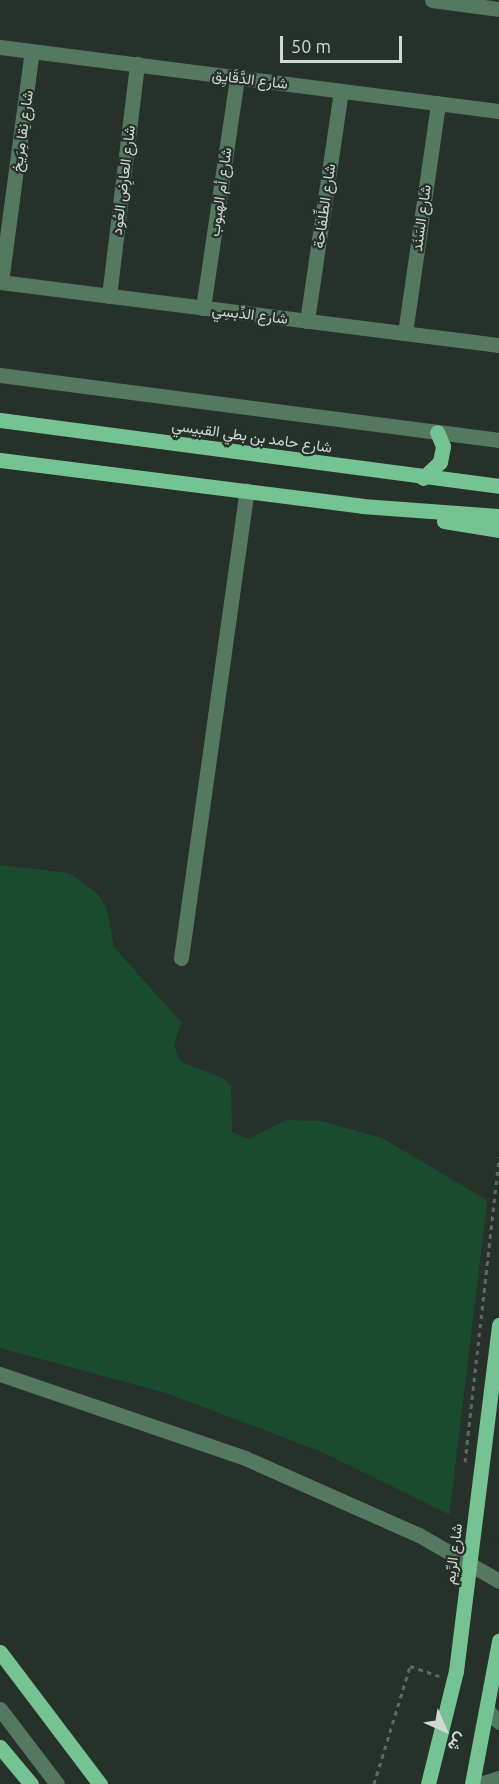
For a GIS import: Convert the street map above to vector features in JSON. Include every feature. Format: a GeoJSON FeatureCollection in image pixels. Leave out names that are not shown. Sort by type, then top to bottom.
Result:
{"type":"FeatureCollection","features":[{"type":"Feature","properties":{"kind":"main road","name":"شارع حامد بن بطي القبيسي"},"geometry":{"type":"LineString","coordinates":[[0,420],[423,478],[499,486]]}},
{"type":"Feature","properties":{"kind":"main road"},"geometry":{"type":"LineString","coordinates":[[423,478],[436,469],[442,454],[437,432]]}},
{"type":"Feature","properties":{"kind":"main road"},"geometry":{"type":"LineString","coordinates":[[0,460],[362,506],[499,530]]}},
{"type":"Feature","properties":{"kind":"main road"},"geometry":{"type":"LineString","coordinates":[[362,506],[499,516]]}},
{"type":"Feature","properties":{"kind":"main road","name":"شارع الرِّيم"},"geometry":{"type":"LineString","coordinates":[[428,1784],[447,1679],[499,1325]]}},
{"type":"Feature","properties":{"kind":"main road"},"geometry":{"type":"LineString","coordinates":[[472,1784],[494,1717],[499,1641]]}},
{"type":"Feature","properties":{"kind":"main road"},"geometry":{"type":"LineString","coordinates":[[0,1652],[100,1784]]}},
{"type":"Feature","properties":{"kind":"main road"},"geometry":{"type":"LineString","coordinates":[[0,1747],[31,1784]]}},
{"type":"Feature","properties":{"kind":"street"},"geometry":{"type":"LineString","coordinates":[[432,0],[499,9]]}},
{"type":"Feature","properties":{"kind":"street","name":"شارع الدَّقَايِق"},"geometry":{"type":"LineString","coordinates":[[0,47],[499,111]]}},
{"type":"Feature","properties":{"kind":"street","name":"شارع نِقا مِرَيخ"},"geometry":{"type":"LineString","coordinates":[[0,282],[32,51]]}},
{"type":"Feature","properties":{"kind":"street","name":"شارع العارِض العُود"},"geometry":{"type":"LineString","coordinates":[[108,296],[136,64]]}},
{"type":"Feature","properties":{"kind":"street","name":"شارع أم الهبوب"},"geometry":{"type":"LineString","coordinates":[[203,308],[237,77]]}},
{"type":"Feature","properties":{"kind":"street","name":"شارع الطِّلفاحة"},"geometry":{"type":"LineString","coordinates":[[307,321],[341,91]]}},
{"type":"Feature","properties":{"kind":"street","name":"شارع السَنَد"},"geometry":{"type":"LineString","coordinates":[[405,333],[438,103]]}},
{"type":"Feature","properties":{"kind":"street","name":"شارع الدِّبسِي"},"geometry":{"type":"LineString","coordinates":[[0,282],[499,345]]}},
{"type":"Feature","properties":{"kind":"street"},"geometry":{"type":"LineString","coordinates":[[0,375],[499,440]]}},
{"type":"Feature","properties":{"kind":"street"},"geometry":{"type":"LineString","coordinates":[[181,958],[247,491]]}},
{"type":"Feature","properties":{"kind":"street"},"geometry":{"type":"LineString","coordinates":[[0,1374],[245,1458],[419,1535],[499,1581]]}},
{"type":"Feature","properties":{"kind":"street"},"geometry":{"type":"LineString","coordinates":[[0,1708],[57,1784]]}},
{"type":"Feature","properties":{"kind":"street"},"geometry":{"type":"LineString","coordinates":[[480,1784],[499,1778]]}},
{"type":"Feature","properties":{"kind":"path"},"geometry":{"type":"LineString","coordinates":[[463,1473],[499,1157]]}},
{"type":"Feature","properties":{"kind":"path"},"geometry":{"type":"LineString","coordinates":[[374,1784],[410,1666],[447,1679]]}},
{"type":"Feature","properties":{"kind":"path"},"geometry":{"type":"LineString","coordinates":[[441,1670],[447,1679]]}},
{"type":"Feature","properties":{"kind":"shaded area"},"geometry":{"type":"Polygon","coordinates":[[[0,865],[70,873],[98,894],[107,909],[114,947],[181,1022],[174,1046],[181,1062],[223,1078],[231,1086],[232,1132],[249,1139],[286,1120],[321,1121],[382,1138],[499,1207],[499,1539],[322,1452],[166,1393],[0,1348],[0,865]]]}},
{"type":"Feature","properties":{"kind":"pier"},"geometry":{"type":"Polygon","coordinates":[[[488,1195],[499,1203],[499,1542],[449,1518],[488,1195]]]}}]}
